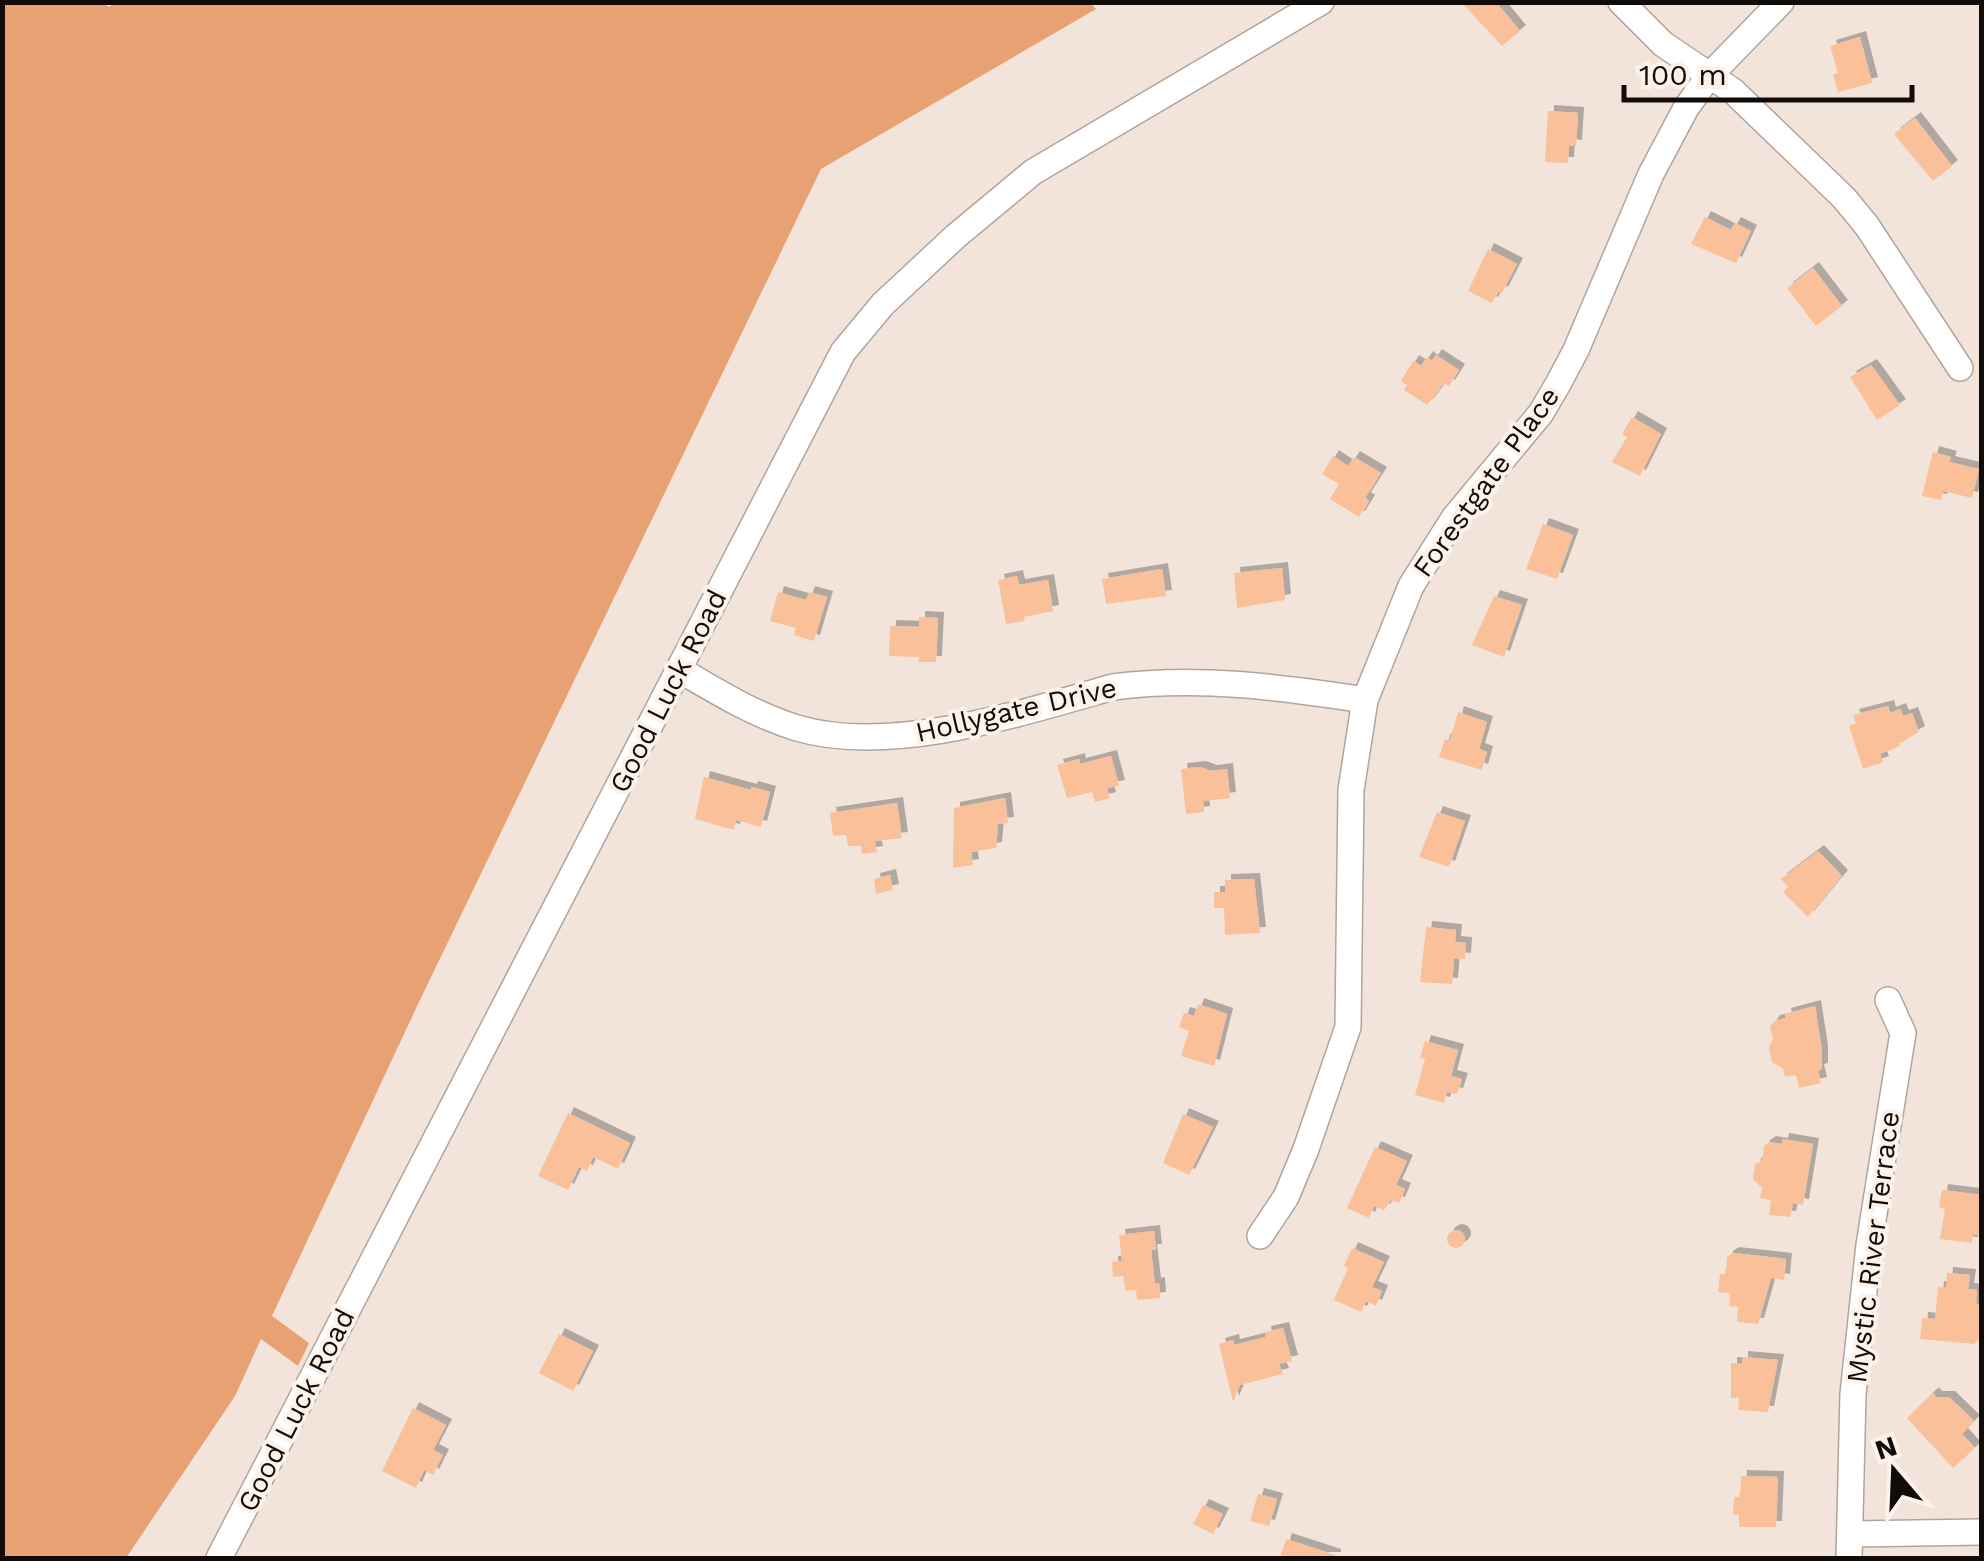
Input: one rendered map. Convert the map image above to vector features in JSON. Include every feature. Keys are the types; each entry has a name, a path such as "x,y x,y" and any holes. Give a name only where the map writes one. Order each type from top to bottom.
{"street":[{"name":"Good Luck Road","path":"219,1558 843,352 882,304 1033,172 1321,2"},
{"path":"1621,2 1663,44 1753,110 1844,198 1867,226 1960,368"},
{"name":"Forestgate Place","path":"1260,1236 1286,1197 1348,1027 1351,790 1365,700 1411,586 1428,554 1541,413 1558,384 1651,174 1686,108 1709,76 1780,2"},
{"name":"Hollygate Drive","path":"680,670 797,728 858,738 932,732 1142,683 1253,684 1365,700"},
{"name":"Mystic River Terrace","path":"1850,1546 1853,1394 1868,1245 1902,1034 1888,1000"},
{"path":"1850,1546 1982,1532"}],"shaded area":[{"path":"105,2 108,7 119,2 1090,2 1096,9 821,169 272,1316 309,1343 298,1366 261,1339 235,1396 126,1558 3,1558 3,3"}],"building":[{"path":"1461,2 1496,2 1520,31 1502,46"},
{"path":"1860,37 1872,83 1838,92 1833,75 1838,73 1830,46"},
{"path":"1548,111 1578,113 1576,146 1569,145 1568,163 1545,162"},
{"path":"1915,118 1952,166 1933,181 1894,134"},
{"path":"1705,217 1731,230 1735,223 1751,231 1736,263 1691,244"},
{"path":"1488,249 1517,264 1502,293 1499,291 1492,303 1468,291"},
{"path":"1813,268 1842,306 1816,326 1787,288"},
{"path":"1436,355 1459,370 1449,386 1444,383 1427,405 1404,390 1407,385 1401,381 1413,361 1421,366 1427,357 1432,361"},
{"path":"1871,365 1900,405 1877,420 1850,377"},
{"path":"1632,417 1661,434 1640,476 1612,462 1627,437 1622,434"},
{"path":"1933,452 1951,457 1949,462 1979,469 1972,498 1943,491 1941,500 1922,496"},
{"path":"1333,456 1348,466 1354,457 1381,473 1365,498 1369,501 1359,517 1330,499 1339,484 1322,474"},
{"path":"1543,524 1573,535 1557,579 1526,569"},
{"path":"1282,568 1285,600 1237,608 1234,573"},
{"path":"1162,569 1166,596 1106,604 1102,579"},
{"path":"1017,576 1019,585 1048,580 1053,611 1006,624 998,580"},
{"path":"778,592 806,600 809,592 827,597 814,641 794,635 796,628 770,621"},
{"path":"1494,596 1522,605 1504,657 1472,645"},
{"path":"919,617 938,618 936,662 889,656 890,626 919,627"},
{"path":"1888,706 1890,713 1900,709 1903,716 1912,713 1919,732 1880,754 1883,762 1863,769 1849,726 1856,723 1853,715"},
{"path":"1458,712 1487,722 1479,749 1487,752 1482,770 1439,757 1445,739 1450,741"},
{"path":"1111,756 1119,786 1107,788 1110,798 1095,802 1092,792 1067,798 1057,765"},
{"path":"1200,767 1211,771 1227,769 1230,798 1203,801 1204,812 1186,814 1181,769"},
{"path":"704,777 770,792 761,827 736,820 734,830 695,819"},
{"path":"1005,798 1008,823 998,824 996,848 971,852 973,865 953,868 954,808"},
{"path":"897,803 902,838 875,841 877,852 862,854 861,846 848,846 846,835 833,836 830,813"},
{"path":"1437,812 1465,821 1449,867 1419,857"},
{"path":"1818,851 1842,876 1808,917 1783,892 1788,887 1781,879"},
{"path":"890,875 893,890 876,894 874,879"},
{"path":"1254,879 1260,933 1225,935 1224,908 1214,908 1214,892 1225,892 1225,880"},
{"path":"1426,927 1456,930 1455,942 1466,943 1465,959 1454,958 1452,984 1420,982"},
{"path":"1198,1004 1227,1014 1214,1066 1181,1056 1189,1031 1179,1027 1184,1013 1194,1016"},
{"path":"1815,1006 1822,1051 1822,1069 1818,1070 1821,1083 1799,1088 1796,1075 1785,1077 1783,1069 1772,1062 1770,1027 1774,1021 1786,1018 1785,1014"},
{"path":"1425,1041 1458,1050 1451,1076 1462,1079 1457,1094 1447,1092 1444,1103 1415,1095 1425,1059 1420,1058"},
{"path":"568,1113 630,1143 618,1169 593,1157 587,1171 579,1167 568,1190 538,1176"},
{"path":"1183,1114 1213,1127 1189,1175 1163,1163"},
{"path":"1783,1139 1813,1144 1803,1205 1793,1203 1790,1217 1769,1215 1771,1200 1760,1198 1762,1188 1753,1179 1764,1146 1770,1142 1782,1144"},
{"path":"1375,1147 1407,1161 1396,1185 1405,1189 1399,1203 1391,1200 1384,1210 1374,1206 1369,1218 1347,1208"},
{"path":"1942,1190 1982,1195 1979,1235 1973,1234 1972,1243 1940,1239 1945,1209 1939,1207"},
{"path":"1456,1230 1465,1239 1456,1248 1447,1239"},
{"path":"1154,1231 1156,1250 1151,1250 1160,1298 1137,1300 1136,1290 1126,1291 1123,1276 1113,1277 1112,1262 1122,1261 1119,1235"},
{"path":"1352,1248 1384,1262 1372,1287 1382,1291 1376,1306 1366,1301 1361,1312 1334,1300"},
{"path":"1733,1253 1786,1259 1784,1280 1771,1278 1758,1324 1737,1322 1738,1307 1729,1306 1730,1293 1718,1292 1720,1274 1726,1274 1727,1257"},
{"path":"1947,1273 1970,1275 1968,1289 1977,1290 1976,1304 1982,1304 1982,1322 1974,1344 1920,1339 1922,1318 1935,1319 1938,1287 1946,1288"},
{"path":"1283,1328 1292,1361 1279,1364 1283,1374 1240,1385 1233,1402 1219,1344 1233,1340 1234,1345 1266,1337 1265,1332"},
{"path":"559,1334 593,1351 573,1391 539,1373"},
{"path":"1742,1357 1778,1360 1768,1412 1738,1410 1739,1398 1731,1398 1731,1363 1742,1364"},
{"path":"1933,1393 1936,1397 1949,1397 1974,1421 1962,1434 1975,1448 1953,1468 1907,1418"},
{"path":"413,1408 446,1425 433,1450 443,1455 433,1475 424,1470 416,1488 382,1471"},
{"path":"1741,1476 1778,1477 1776,1527 1739,1527 1739,1515 1733,1515 1734,1497 1740,1497"},
{"path":"1258,1494 1277,1499 1269,1526 1250,1521"},
{"path":"1203,1505 1223,1514 1213,1534 1193,1524"},
{"path":"1286,1539 1335,1555 1335,1558 1280,1558"}]}
